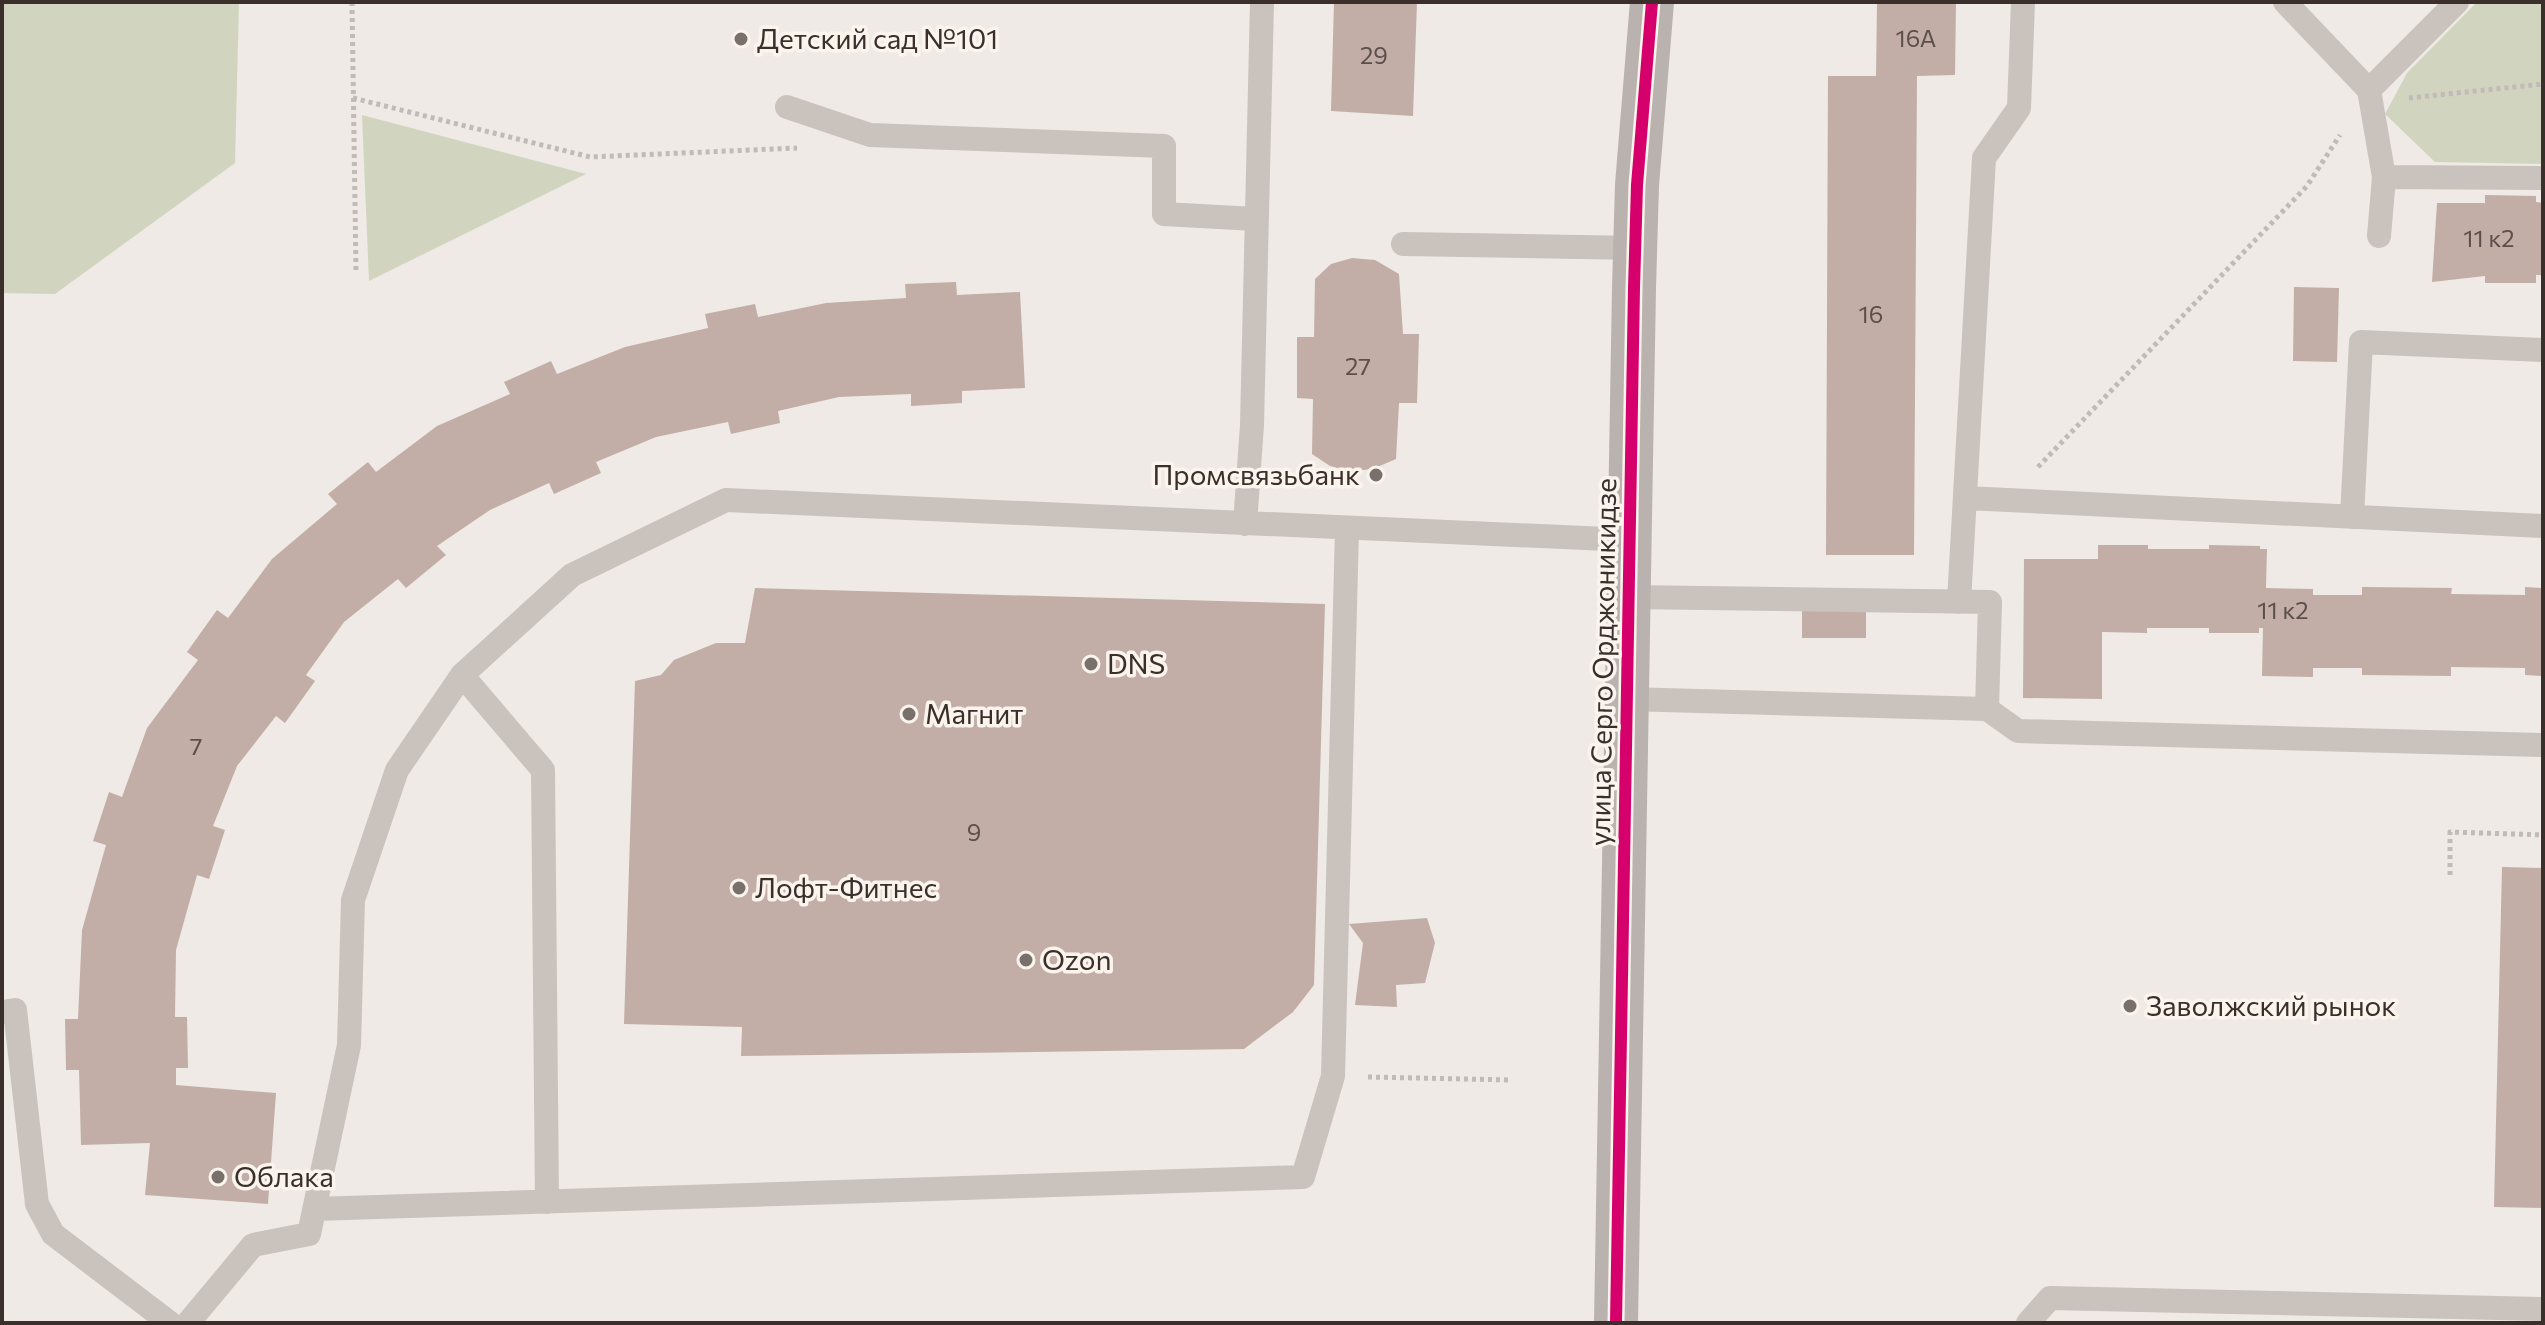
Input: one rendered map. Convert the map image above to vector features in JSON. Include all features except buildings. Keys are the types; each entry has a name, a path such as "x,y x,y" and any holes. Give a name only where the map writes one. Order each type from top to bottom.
{"street":[{"name":"улица Серго Орджоникидзе","path":"1616,1323 1636,248 1640,144 1652,2"}],"lane":[{"path":"1245,524 1252,425 1262,2"},
{"path":"1959,602 1984,158 2019,108 2023,2"},
{"path":"2285,2 2370,96 2384,177 2379,236"},
{"path":"2370,96 2457,2"},
{"path":"787,107 870,135 1164,146 1164,214 1255,219"},
{"path":"2384,177 2543,178"},
{"path":"1403,244 1636,248"},
{"path":"2352,517 2361,342 2543,350"},
{"path":"1965,498 2543,526"},
{"path":"188,1323 253,1245 309,1234 349,1045 353,900 397,770 462,675 572,575 726,500 1629,540"},
{"path":"315,1209 1303,1177 1333,1076 1347,529"},
{"path":"1629,597 1990,602 1987,709"},
{"path":"462,675 543,770 547,1202"},
{"path":"1627,699 1987,709 2018,731 2543,745"},
{"path":"2,1012 15,1010 37,1204 53,1234 170,1323"},
{"path":"2028,1323 2050,1298 2543,1309"}],"path":[{"path":"352,2 356,271"},
{"path":"2005,500 2307,186 2370,96 2543,84"},
{"path":"353,98 590,157 793,150 851,129"},
{"path":"2450,875 2450,832 2543,835"},
{"path":"1333,1076 1511,1080"}],"green space":[{"path":"2,2 239,2 235,163 55,294 2,293"},
{"path":"2477,2 2543,2 2543,164 2435,162 2385,114 2407,73"},
{"path":"362,115 586,174 369,281"}],"cycle path":[{"path":"1616,1323 1634,288 1637,185 1652,2"}],"place":[{"name":"Детский сад №101","path":"741,39"},
{"name":"Промсвязьбанк","path":"1376,475"},
{"name":"DNS","path":"1091,664"},
{"name":"Магнит","path":"909,714"},
{"name":"Лофт-Фитнес","path":"739,888"},
{"name":"Ozon","path":"1026,960"},
{"name":"Заволжский рынок","path":"2130,1006"},
{"name":"Облака","path":"218,1177"}]}
